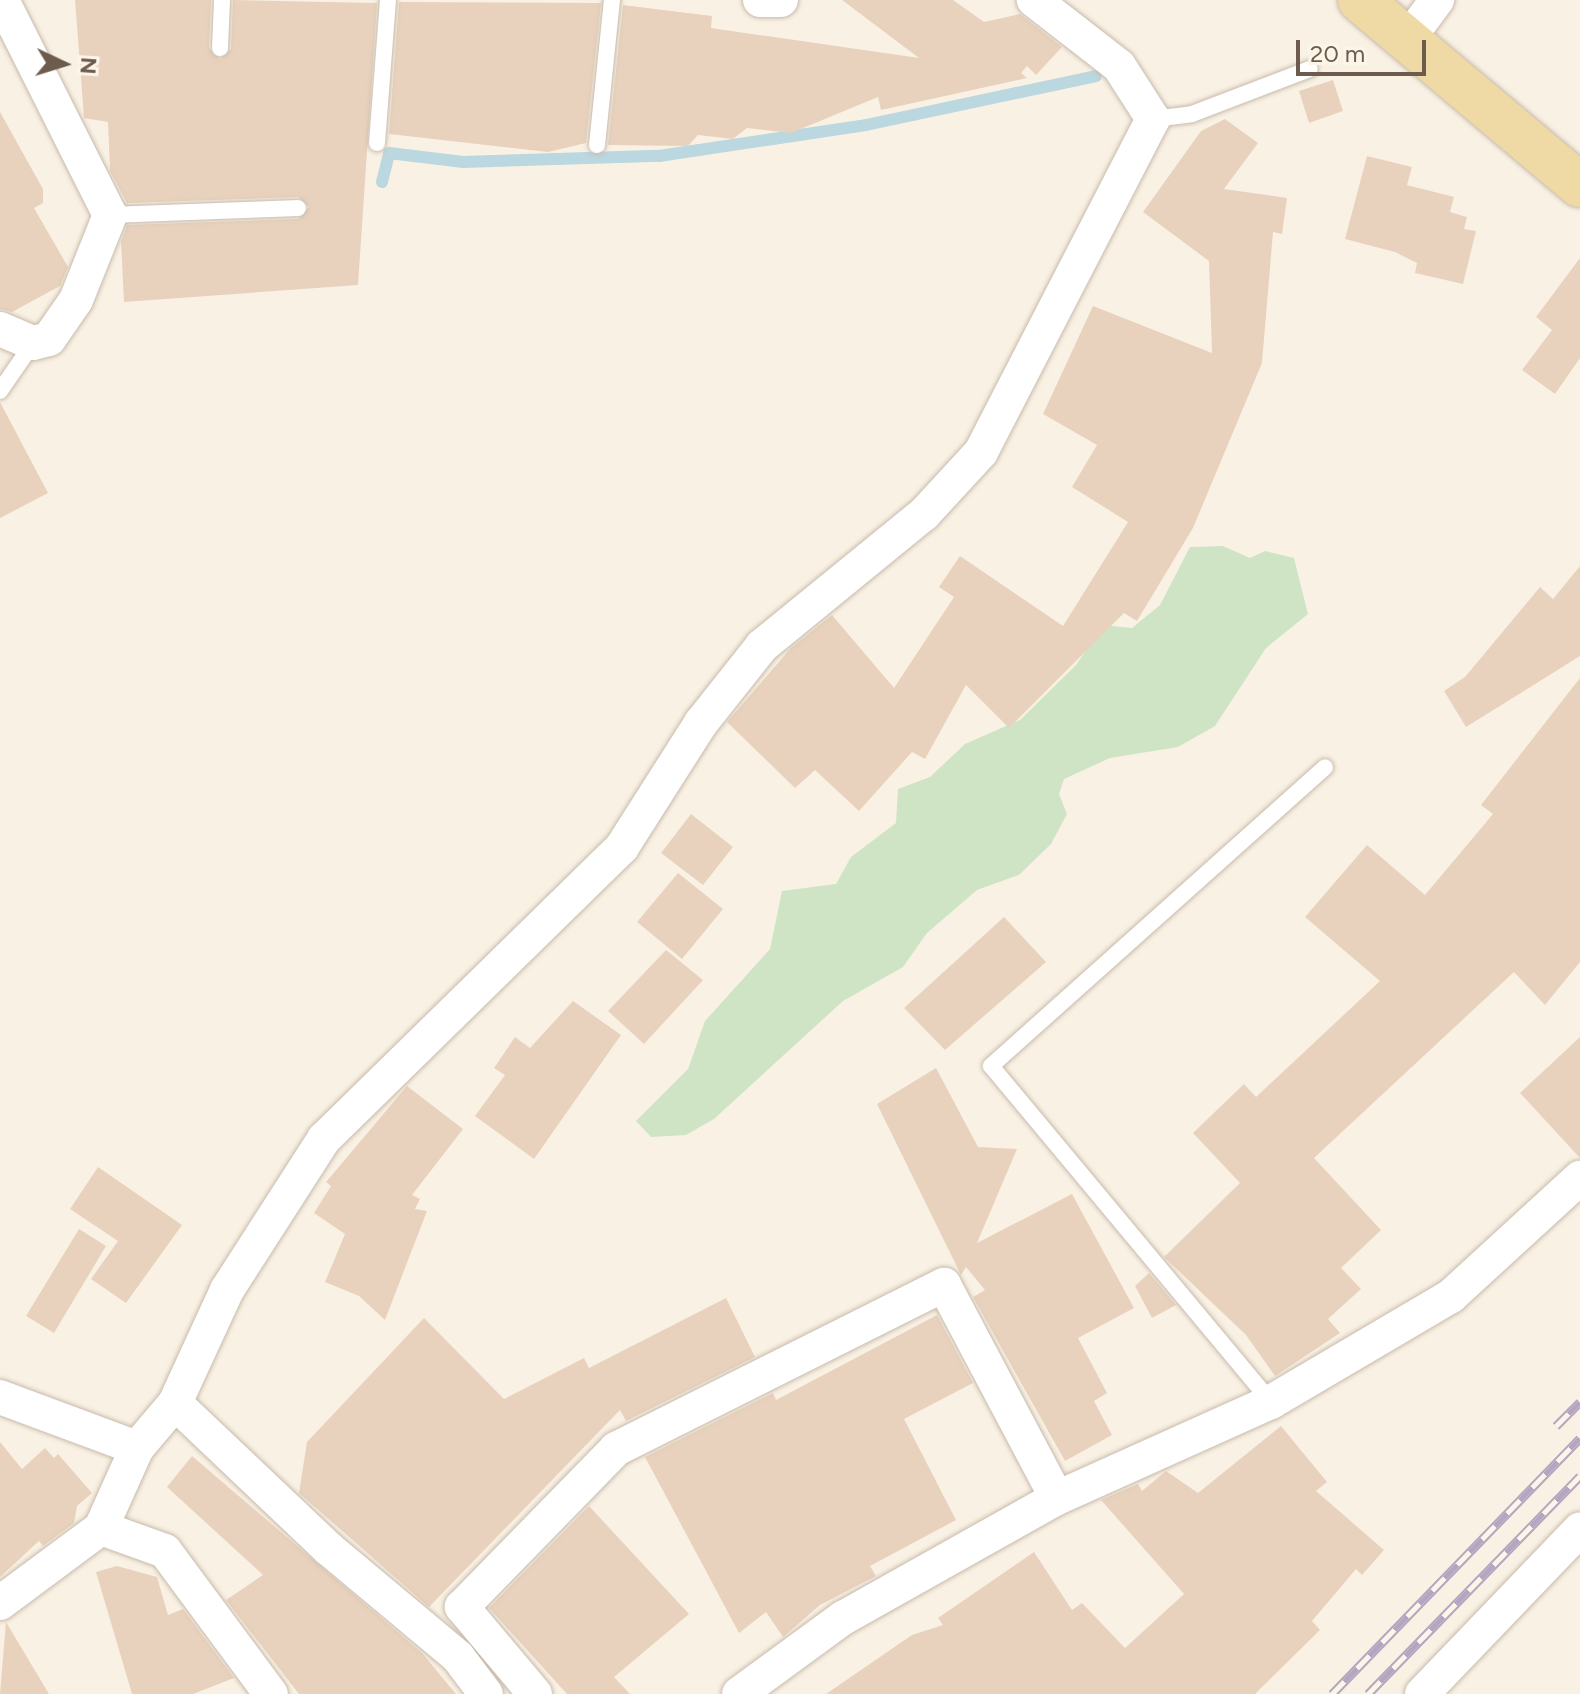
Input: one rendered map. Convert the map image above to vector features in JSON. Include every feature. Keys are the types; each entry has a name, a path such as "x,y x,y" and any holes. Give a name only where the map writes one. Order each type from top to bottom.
{"main road":[{"path":"1360,0 1580,185"}],"street":[{"path":"0,329 33,343 49,339 76,300 110,215 2,0"},
{"path":"760,0 781,0"},
{"path":"0,1603 101,1528 137,1448 175,1403 227,1290 324,1139 622,847 701,723 762,646 924,514 981,452 1153,119 1119,66 1034,0"},
{"path":"1408,39 1437,0"},
{"path":"739,1694 843,1618 1057,1498 1271,1402 1451,1296 1580,1178"},
{"path":"535,1694 462,1607 616,1449 944,1285 1057,1498"},
{"path":"0,1397 137,1448"},
{"path":"175,1403 329,1549 458,1657 486,1694"},
{"path":"101,1528 165,1551 271,1694"},
{"path":"1422,1694 1580,1529"}],"lane":[{"path":"220,48 222,0"},
{"path":"377,143 388,0"},
{"path":"597,145 612,0"},
{"path":"1153,119 1192,114 1310,69"},
{"path":"110,215 298,208"},
{"path":"0,391 33,343"},
{"path":"1271,1402 991,1066 1325,767"}],"green space":[{"path":"1223,546 1250,558 1265,551 1294,558 1308,614 1266,648 1215,726 1178,747 1110,758 1064,779 1059,794 1067,814 1051,844 1019,875 977,890 927,933 903,967 843,1001 714,1119 686,1135 651,1137 636,1121 688,1069 705,1021 770,949 782,891 836,884 851,857 896,823 898,789 930,777 965,744 1020,720 1076,665 1103,625 1132,628 1160,605 1190,547"}],"building":[{"path":"75,0 211,0 209,48 220,59 231,49 233,0 377,3 358,285 124,302 121,242 127,225 298,219 309,207 298,197 127,203 110,171 108,122 84,118"},
{"path":"842,0 953,0 984,22 1020,14 1062,47 1036,75 1027,66 1021,73 1027,78 881,110 878,97 791,133 747,128 733,139 698,135 688,146 608,145 623,5 712,16 711,28 919,58"},
{"path":"399,2 601,3 586,143 548,152 389,134"},
{"path":"1333,80 1343,111 1309,123 1299,91"},
{"path":"0,112 43,189 43,203 34,208 68,267 60,286 12,312 0,309"},
{"path":"1225,119 1258,143 1224,189 1287,198 1282,234 1273,232 1262,363 1193,528 1137,621 1124,613 1009,728 966,685 925,759 912,752 859,811 815,770 795,788 727,722 791,648 832,615 894,688 954,597 939,587 960,556 1063,626 1128,522 1072,487 1097,445 1043,414 1093,306 1212,353 1209,261 1143,212 1201,131"},
{"path":"1367,156 1412,167 1407,185 1454,197 1450,212 1467,217 1464,229 1476,231 1463,284 1415,273 1417,263 1395,252 1345,239"},
{"path":"1580,258 1580,358 1555,394 1522,370 1552,330 1536,317"},
{"path":"0,402 48,493 0,518"},
{"path":"1580,566 1580,656 1466,727 1444,691 1465,677 1540,587 1553,599"},
{"path":"1580,678 1580,962 1545,1005 1514,972 1314,1158 1381,1230 1341,1268 1361,1289 1328,1319 1340,1333 1275,1376 1246,1335 1164,1257 1240,1183 1193,1133 1244,1084 1256,1097 1380,981 1305,917 1367,845 1425,895 1493,814 1481,805"},
{"path":"691,814 733,847 703,885 661,853"},
{"path":"678,873 723,909 682,959 637,922"},
{"path":"1004,917 1046,962 945,1050 904,1008"},
{"path":"666,950 703,980 644,1044 608,1011"},
{"path":"573,1001 621,1035 534,1159 475,1116 505,1075 494,1068 515,1037 530,1048"},
{"path":"1580,1037 1580,1158 1520,1093"},
{"path":"936,1068 978,1147 1017,1149 977,1243 1072,1194 1134,1308 1078,1338 1107,1393 1094,1401 1112,1435 1065,1461 973,1297 985,1290 966,1267 961,1275 877,1104"},
{"path":"407,1086 463,1129 412,1195 420,1199 415,1209 427,1211 385,1320 359,1296 325,1282 345,1234 314,1213 331,1186 326,1182"},
{"path":"98,1167 182,1225 126,1303 91,1279 118,1241 70,1209"},
{"path":"79,1229 106,1246 54,1333 26,1316"},
{"path":"1149,1273 1176,1305 1152,1318 1135,1286"},
{"path":"726,1298 755,1357 626,1421 620,1410 429,1607 299,1493 307,1442 424,1318 504,1399 584,1358 589,1368"},
{"path":"937,1315 973,1383 904,1419 956,1520 870,1566 876,1576 820,1605 783,1637 766,1612 739,1633 645,1457 773,1393 776,1400"},
{"path":"1281,1426 1327,1482 1316,1491 1384,1550 1362,1575 1356,1569 1312,1621 1320,1630 1255,1694 826,1694 912,1635 943,1625 938,1618 1034,1552 1072,1610 1082,1603 1125,1648 1184,1594 1101,1500 1138,1484 1142,1491 1166,1471 1198,1493"},
{"path":"0,1442 22,1469 45,1448 54,1458 58,1454 92,1493 77,1506 74,1523 43,1546 39,1541 0,1577"},
{"path":"192,1456 422,1653 456,1694 299,1694 226,1600 263,1575 167,1487"},
{"path":"589,1506 689,1614 614,1677 630,1694 567,1694 489,1608"},
{"path":"117,1566 157,1577 168,1615 183,1609 234,1678 193,1694 132,1694 96,1572"},
{"path":"6,1622 49,1694 0,1694"}],"waterway":[{"path":"382,182 389,153 463,162 659,156 866,125 1096,76"}],"railway":[{"path":"1556,1426 1580,1402"},
{"path":"1332,1694 1580,1438"},
{"path":"1368,1694 1580,1476"}]}
